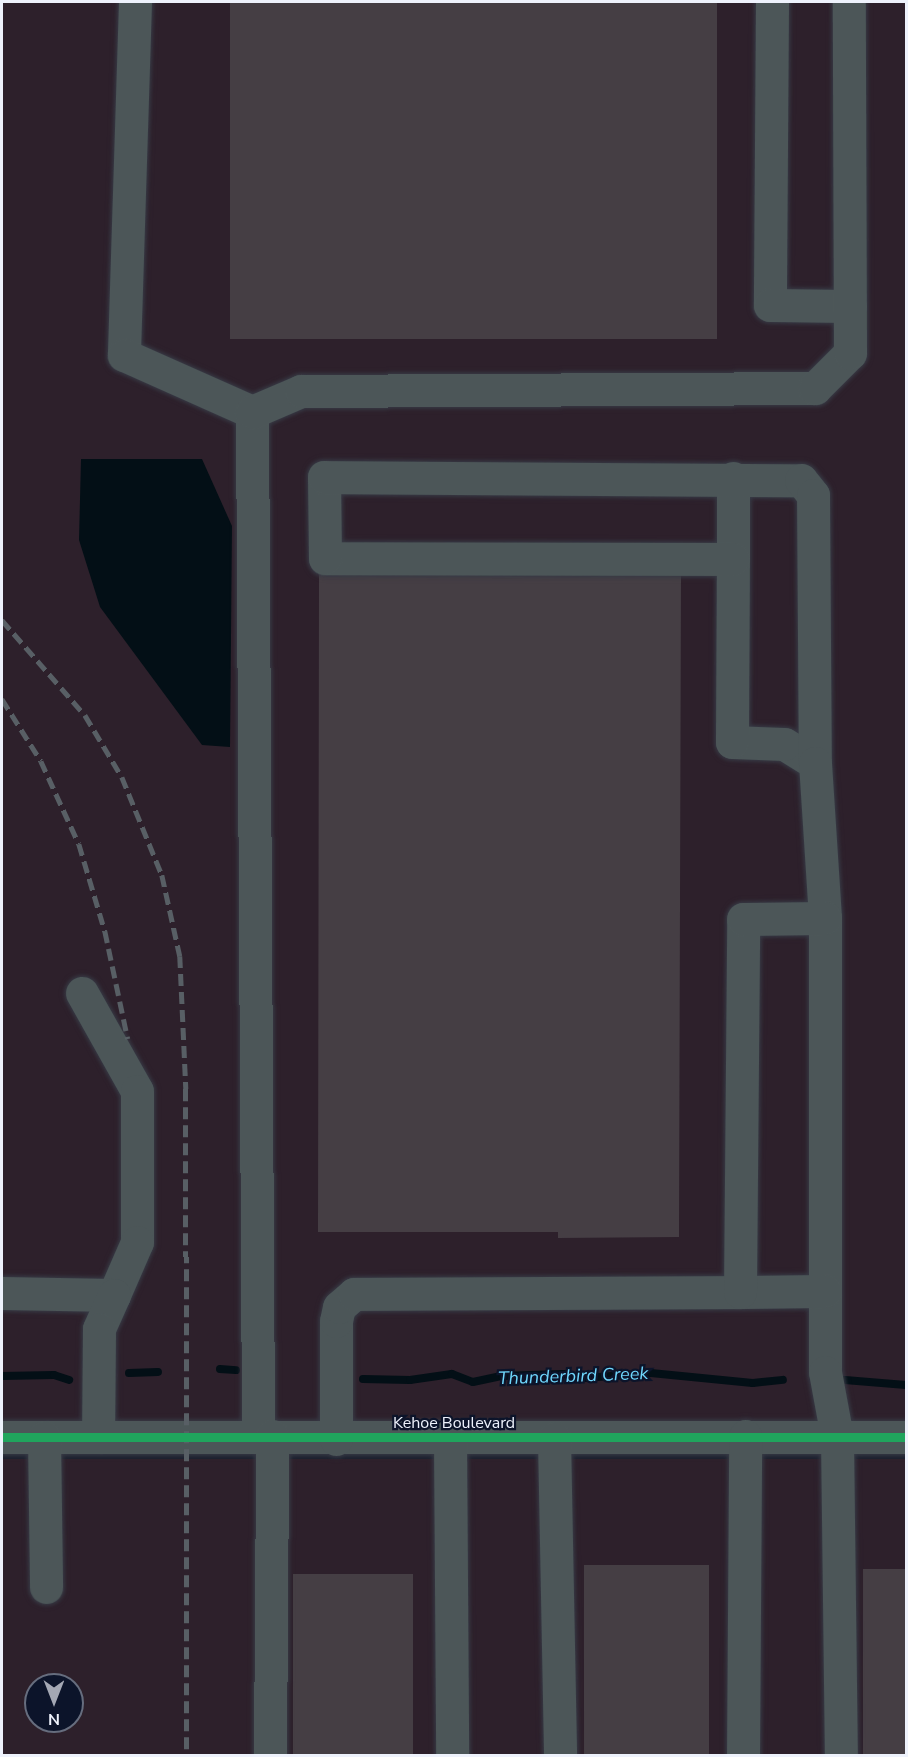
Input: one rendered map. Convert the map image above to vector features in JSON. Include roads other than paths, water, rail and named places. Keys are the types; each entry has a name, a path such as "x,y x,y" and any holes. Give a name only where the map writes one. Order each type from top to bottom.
{"street":[{"path":"135,2 124,356 252,412 301,391 814,388 850,353 849,2"},
{"path":"772,2 770,305 850,306"},
{"path":"252,412 270,1755"},
{"path":"733,559 325,558 324,477 801,480 813,495 814,763 825,918 825,1372 837,1437 841,1755"},
{"path":"733,478 732,742 784,744 814,763"},
{"path":"740,1292 743,919 825,918"},
{"path":"82,993 137,1091 137,1242 99,1329 98,1437"},
{"path":"336,1439 336,1321 339,1307 354,1294 825,1291"},
{"path":"2,1293 114,1295"},
{"name":"Kehoe Boulevard","path":"2,1437 336,1439 906,1437"},
{"path":"44,1437 46,1587"},
{"path":"743,1755 745,1437"},
{"path":"450,1438 452,1755"},
{"path":"554,1438 560,1755"}],"waterway":[{"name":"Thunderbird Creek","path":"220,1369 236,1370"},
{"name":"Thunderbird Creek","path":"129,1373 158,1372"},
{"name":"Thunderbird Creek","path":"363,1379 410,1380 452,1374 473,1382 502,1376 563,1374 585,1378 651,1373 753,1383 783,1380"},
{"name":"Thunderbird Creek","path":"2,1376 54,1375 69,1380"},
{"name":"Thunderbird Creek","path":"845,1380 906,1385"}],"railway":[{"path":"2,620 85,715 122,777 162,875 180,956 186,1089 187,1756"},
{"path":"2,699 41,761 79,844 105,931 128,1039"}]}
